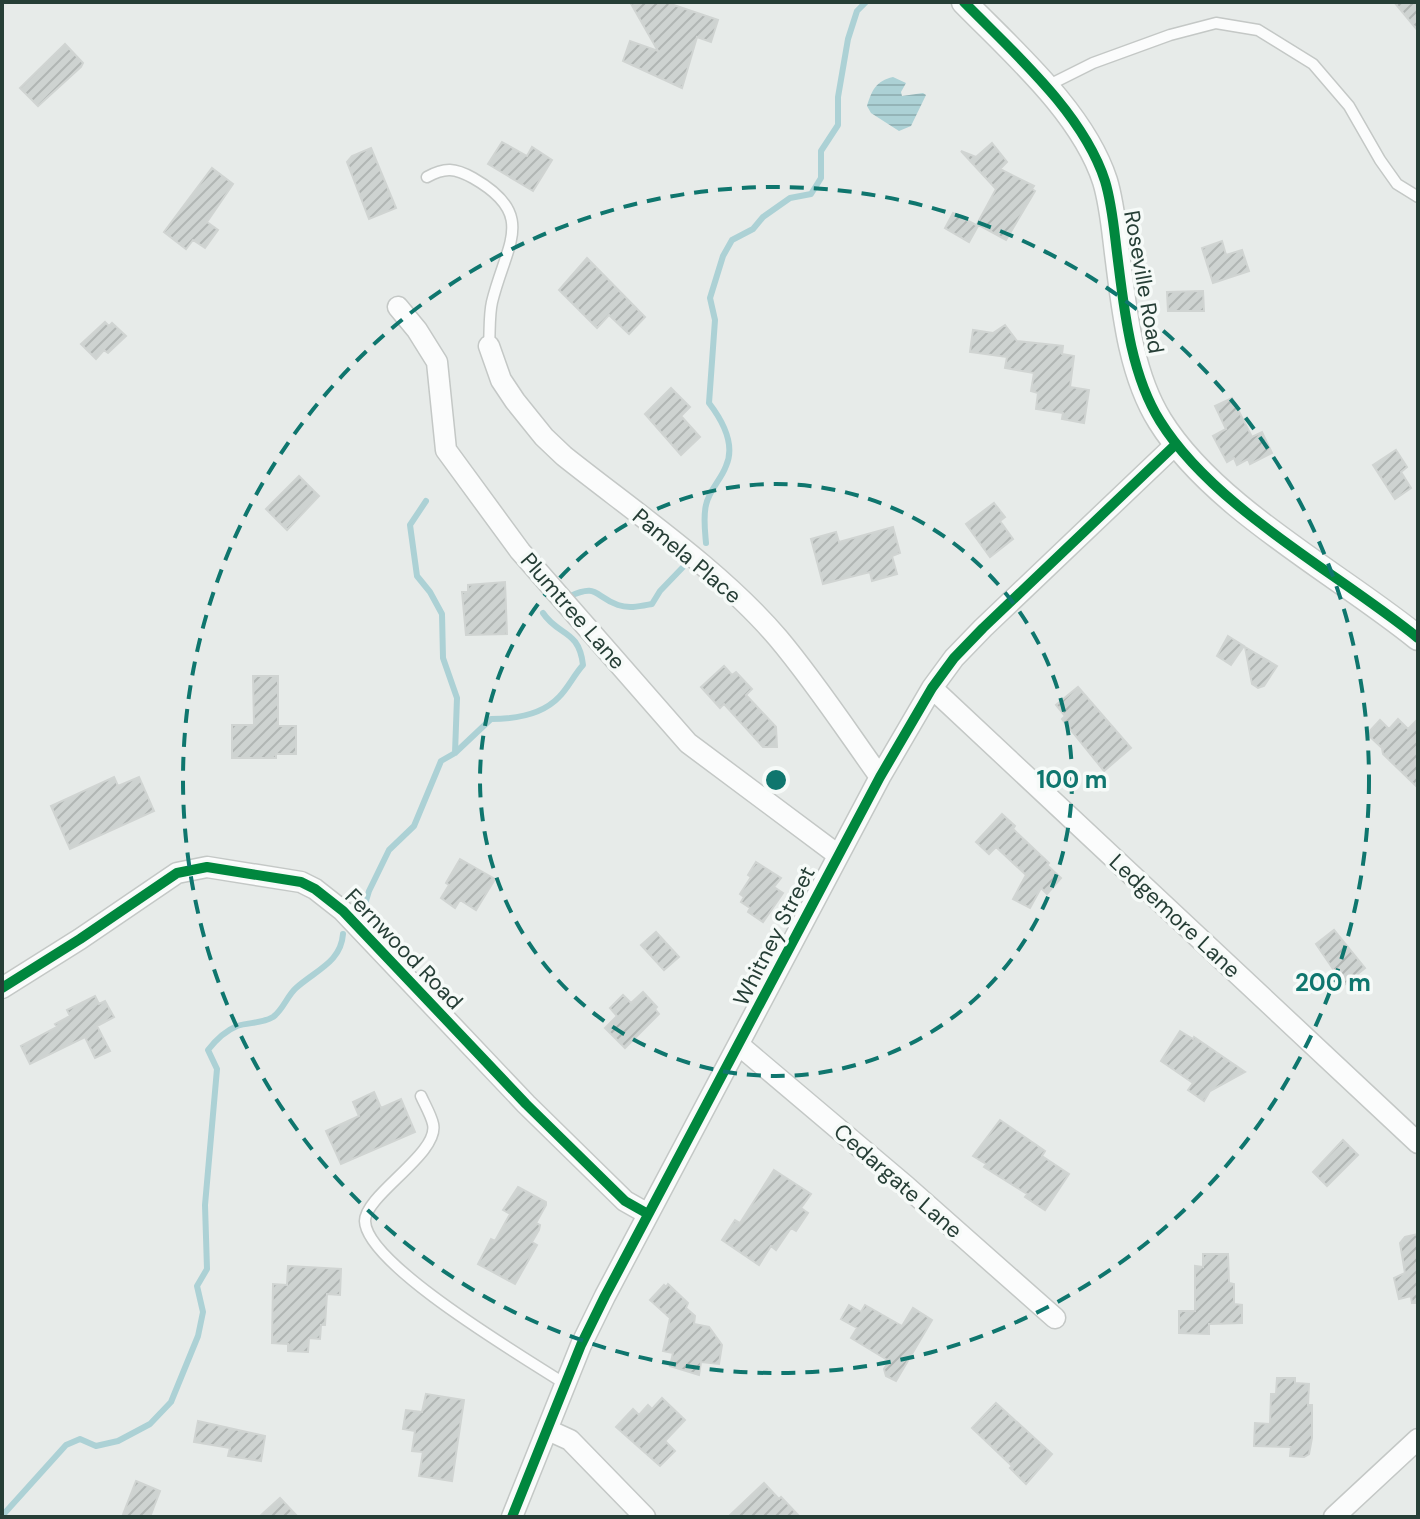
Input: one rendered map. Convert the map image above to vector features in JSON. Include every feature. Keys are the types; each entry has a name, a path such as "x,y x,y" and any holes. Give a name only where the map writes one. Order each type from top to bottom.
{"street":[{"name":"Roseville Road","path":"964,2 1045,87 1091,147 1106,184 1130,335 1142,381 1175,445 1235,502 1418,638"},
{"name":"Plumtree Lane","path":"398,307 437,362 446,450 520,551 688,743 838,855"},
{"name":"Pamela Place","path":"489,346 501,380 544,437 720,580 750,609 778,638 880,777"},
{"name":"Whitney Street","path":"512,1517 590,1325 838,855 932,688 954,658 983,628 1175,445"},
{"name":"Ledgemore Lane","path":"932,688 1418,1143"},
{"name":"Fernwood Road","path":"2,988 177,873 191,868 207,867 301,882 343,911 537,1115 625,1201 648,1214"},
{"name":"Cedargate Lane","path":"739,1045 1055,1318"},
{"path":"548,1430 570,1440 645,1517"},
{"path":"1334,1517 1418,1439"}],"lane":[{"path":"1045,87 1093,63 1170,35 1216,23 1258,30 1313,64 1349,106 1397,184 1418,197"},
{"path":"427,177 444,168 461,171 503,198 512,216 513,230 491,305 489,346"},
{"path":"421,1096 434,1125 433,1134 410,1164 368,1208 365,1222 372,1238 398,1270 480,1329 565,1384"}],"water":[{"path":"893,77 906,83 902,96 926,95 911,126 899,131 871,113 867,106 876,87"}],"building":[{"path":"630,2 665,2 718,20 711,42 697,37 682,88 623,61 630,41 658,51"},
{"path":"1394,2 1418,2 1418,31"},
{"path":"65,44 83,63 38,106 20,88"},
{"path":"502,142 527,156 532,147 552,160 533,191 488,164"},
{"path":"992,143 1007,162 1000,169 1034,186 1032,189 1035,191 1006,240 977,224 996,189 961,151 976,157"},
{"path":"371,148 396,208 369,219 347,162 352,156"},
{"path":"212,168 233,184 207,222 218,230 205,248 193,240 186,249 164,232"},
{"path":"953,213 978,226 969,242 945,228"},
{"path":"1222,241 1226,255 1242,250 1249,271 1213,283 1202,248"},
{"path":"587,258 645,317 629,334 609,315 597,328 559,290"},
{"path":"1203,291 1204,311 1168,311 1167,292"},
{"path":"105,322 109,326 112,323 126,336 108,353 104,350 96,359 81,344"},
{"path":"1005,325 1017,341 1063,346 1062,354 1074,356 1070,387 1089,390 1084,423 1062,419 1063,413 1036,409 1038,393 1031,391 1034,373 1005,368 1007,357 970,352 973,330 993,333"},
{"path":"671,388 690,407 681,416 700,437 681,455 645,414"},
{"path":"1232,398 1252,437 1262,432 1272,453 1250,464 1248,459 1237,465 1234,458 1227,462 1213,436 1226,429 1215,406"},
{"path":"1396,450 1407,467 1401,472 1411,488 1395,499 1373,465"},
{"path":"299,476 319,496 287,530 266,509"},
{"path":"994,503 1005,517 1000,521 1013,539 990,557 966,524"},
{"path":"893,527 900,553 892,556 897,574 872,581 870,572 823,584 811,539 836,532 839,542"},
{"path":"505,582 507,634 466,635 462,592 468,592 468,585"},
{"path":"1228,636 1244,646 1231,665 1217,656"},
{"path":"1245,647 1277,666 1264,686 1258,688 1252,684"},
{"path":"724,666 732,675 736,672 752,689 746,695 776,727 777,747 763,747 724,704 720,708 701,687"},
{"path":"253,676 278,676 278,726 296,726 296,754 276,754 276,758 232,758 232,725 254,725"},
{"path":"1078,687 1131,748 1104,771 1062,719 1065,716 1056,705"},
{"path":"1398,719 1408,729 1418,719 1418,788 1367,734 1380,720 1389,729"},
{"path":"114,777 118,786 139,777 154,811 70,849 51,806"},
{"path":"1002,814 1061,878 1047,894 1041,888 1030,908 1013,899 1026,875 996,847 989,854 976,842"},
{"path":"460,859 495,879 476,910 460,900 455,908 441,898"},
{"path":"756,862 781,878 774,887 783,893 763,922 748,912 750,908 741,902 744,897 740,894"},
{"path":"1334,930 1365,968 1344,985 1316,944"},
{"path":"656,932 679,957 664,970 641,945"},
{"path":"643,992 657,1007 655,1009 659,1014 625,1048 605,1028 617,1016 610,1008 623,995 631,1003"},
{"path":"95,996 99,1004 105,1001 114,1017 97,1026 110,1051 95,1058 85,1037 30,1064 21,1046 57,1027 55,1024 70,1016 67,1010"},
{"path":"1180,1031 1245,1072 1210,1091 1204,1101 1188,1090 1193,1083 1161,1061"},
{"path":"374,1092 381,1108 401,1099 415,1132 341,1164 326,1131 359,1116 353,1102"},
{"path":"1000,1120 1045,1151 1042,1156 1069,1174 1045,1210 973,1156"},
{"path":"1343,1140 1358,1155 1327,1186 1313,1172"},
{"path":"774,1170 811,1194 801,1208 808,1213 796,1231 791,1228 776,1250 771,1246 759,1265 722,1240 735,1220 740,1223"},
{"path":"518,1187 546,1202 546,1205 536,1223 540,1225 539,1230 532,1242 537,1245 515,1284 478,1264 491,1239 495,1241 510,1214 503,1210"},
{"path":"1418,1234 1418,1303 1412,1303 1411,1296 1399,1299 1394,1278 1405,1273 1400,1243 1405,1237"},
{"path":"1203,1254 1228,1254 1229,1283 1234,1284 1234,1304 1242,1305 1242,1323 1209,1324 1209,1334 1179,1333 1179,1311 1195,1311 1195,1266 1203,1267"},
{"path":"288,1266 341,1269 340,1295 327,1294 325,1325 321,1325 320,1339 309,1338 308,1352 288,1351 288,1344 272,1343 273,1284 287,1285"},
{"path":"668,1284 688,1303 686,1308 695,1316 694,1324 709,1327 722,1345 719,1364 701,1362 699,1375 670,1366 673,1353 663,1351 670,1318 650,1300"},
{"path":"849,1305 861,1312 865,1305 902,1326 913,1308 932,1320 896,1381 886,1376 884,1369 889,1361 851,1338 857,1328 841,1319"},
{"path":"1277,1378 1295,1378 1295,1383 1309,1384 1312,1438 1309,1454 1304,1457 1290,1456 1291,1447 1254,1446 1255,1423 1270,1424 1271,1394 1276,1394"},
{"path":"426,1394 464,1400 452,1481 419,1476 423,1452 412,1451 415,1431 403,1429 406,1410 422,1412"},
{"path":"662,1398 685,1420 665,1441 675,1451 660,1466 616,1427 633,1409 639,1415 648,1405 652,1409"},
{"path":"996,1403 1052,1454 1026,1484 1010,1468 1012,1466 972,1428"},
{"path":"198,1421 265,1436 261,1461 228,1456 230,1448 194,1442"},
{"path":"136,1481 160,1491 150,1517 122,1517"},
{"path":"764,1483 800,1517 728,1517"},
{"path":"280,1498 298,1517 259,1517"}],"waterway":[{"path":"706,543 706,505 729,458 723,425 709,403 715,320 710,298 723,256 732,240 753,229 763,217 790,198 811,194 821,178 821,151 838,125 838,97 848,39 857,11 866,2"},
{"path":"426,501 410,525 417,576 442,614 443,658 457,698 455,753"},
{"path":"568,597 591,591 622,606 652,604 685,565"},
{"path":"363,911 389,850 414,826 441,761 455,753 491,719 527,715 552,703 583,665 581,653 573,639 543,613"},
{"path":"2,1516 66,1445 80,1439 96,1446 118,1441 150,1424 171,1402 198,1336 203,1312 197,1286 207,1269 205,1205 217,1069 208,1050 233,1028 273,1017 296,988 333,959 343,934"}],"cycle path":[{"path":"964,2 1045,85 1095,156 1109,199 1135,361 1160,421 1183,453 1244,511 1418,638"},
{"path":"512,1517 581,1345 605,1296 880,777 932,688 954,658 983,628 1175,445"},
{"path":"2,988 177,873 207,867 301,882 343,911 526,1104 625,1201 648,1214"}]}
